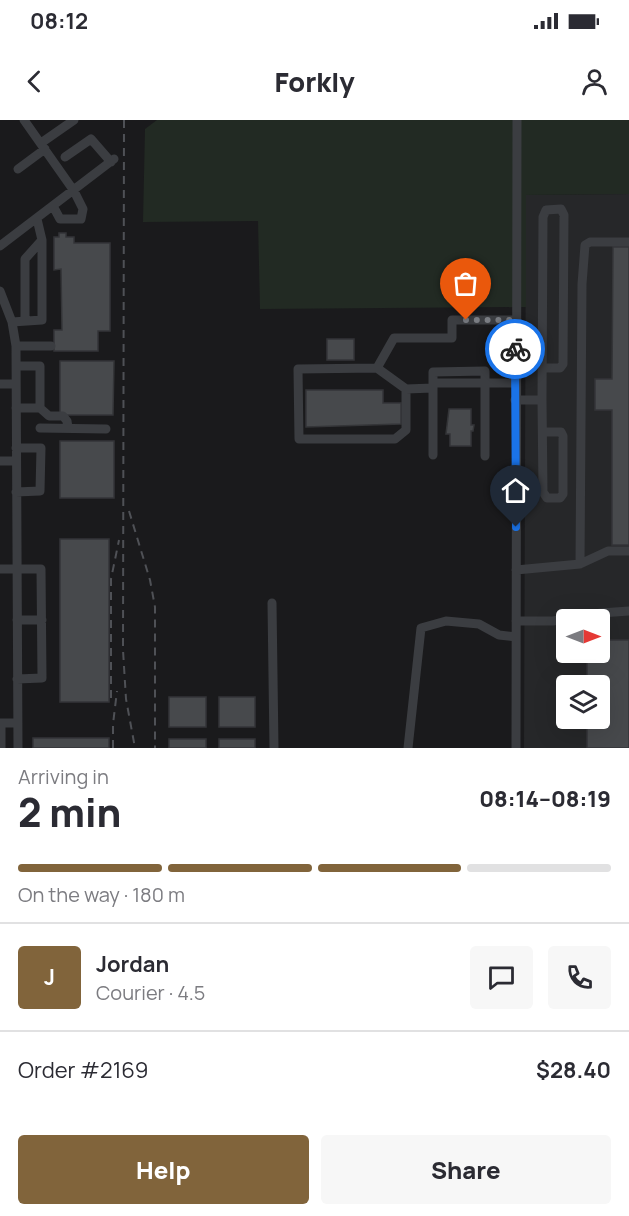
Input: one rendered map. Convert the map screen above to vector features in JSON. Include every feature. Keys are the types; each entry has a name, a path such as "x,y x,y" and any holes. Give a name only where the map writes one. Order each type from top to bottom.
{"street":[{"path":"24,120 74,191 83,209 81,219 60,219 53,206"},
{"path":"18,169 74,120"},
{"path":"516,748 517,120"},
{"path":"0,246 112,160 91,139 65,157"},
{"path":"543,368 560,368 563,364 564,215 561,209 546,210 543,217 542,400 543,492 547,498 560,498 563,494 563,436 561,432 543,432"},
{"path":"0,318 42,320 42,240 37,219"},
{"path":"25,320 25,259 42,240"},
{"path":"580,564 582,284 585,245 590,242 629,242"},
{"path":"0,291 12,320 16,346 18,748"},
{"path":"377,368 394,338 452,338 452,320 515,320"},
{"path":"16,346 51,346"},
{"path":"16,366 40,366 40,408"},
{"path":"406,389 406,430 395,439 299,440 298,369 377,368 406,389 515,384"},
{"path":"0,384 16,384"},
{"path":"485,384 485,456"},
{"path":"433,386 433,455"},
{"path":"515,400 542,400"},
{"path":"16,408 40,408 49,416 64,417 68,421 68,428"},
{"path":"40,428 106,429"},
{"path":"16,448 41,448 40,491 16,492"},
{"path":"0,461 16,461"},
{"path":"516,570 580,564 608,551 629,551"},
{"path":"0,568 41,569 42,678 17,679"},
{"path":"272,603 274,748"},
{"path":"516,621 554,621 629,611"},
{"path":"16,620 42,620"},
{"path":"408,748 422,628 446,621 479,624 499,635 516,638"},
{"path":"1,748 1,723 18,723"}],"shaded area":[{"path":"157,120 629,120 629,194 526,195 526,307 260,309 258,221 143,222 145,129"},
{"path":"629,194 629,748 524,748 526,195"}],"building":[{"path":"59,233 66,233 66,237 74,237 74,243 110,243 110,331 98,331 98,351 54,351 54,330 62,330 61,269 54,270 54,237 59,237"},
{"path":"613,247 629,247 629,545 612,545 612,410 595,410 595,379 612,379"},
{"path":"327,339 354,339 354,360 327,360"},
{"path":"60,361 114,361 113,415 60,415"},
{"path":"306,390 383,390 383,403 401,403 401,424 306,427"},
{"path":"449,409 471,409 471,425 474,425 471,431 471,446 450,446 450,434 446,434"},
{"path":"60,441 114,441 114,498 60,498"},
{"path":"60,539 109,539 109,702 60,702"},
{"path":"610,640 629,640 629,748 587,748 587,729 610,729 610,675 587,675 587,663 610,663"},
{"path":"169,697 206,697 206,727 169,727"},
{"path":"219,697 255,697 255,727 219,727"},
{"path":"33,738 109,738 109,748 33,748"},
{"path":"169,739 206,739 206,748 169,748"},
{"path":"219,739 255,739 255,748 219,748"}],"railway":[{"path":"124,120 123,650 126,699 135,748"},
{"path":"129,511 150,580 155,607 155,748"},
{"path":"111,698 111,579 119,540"},
{"path":"113,748 117,691"}],"way so far":[{"path":"466,320 515,320 515,349"}],"route":[{"path":"515,349 516,527"}]}
